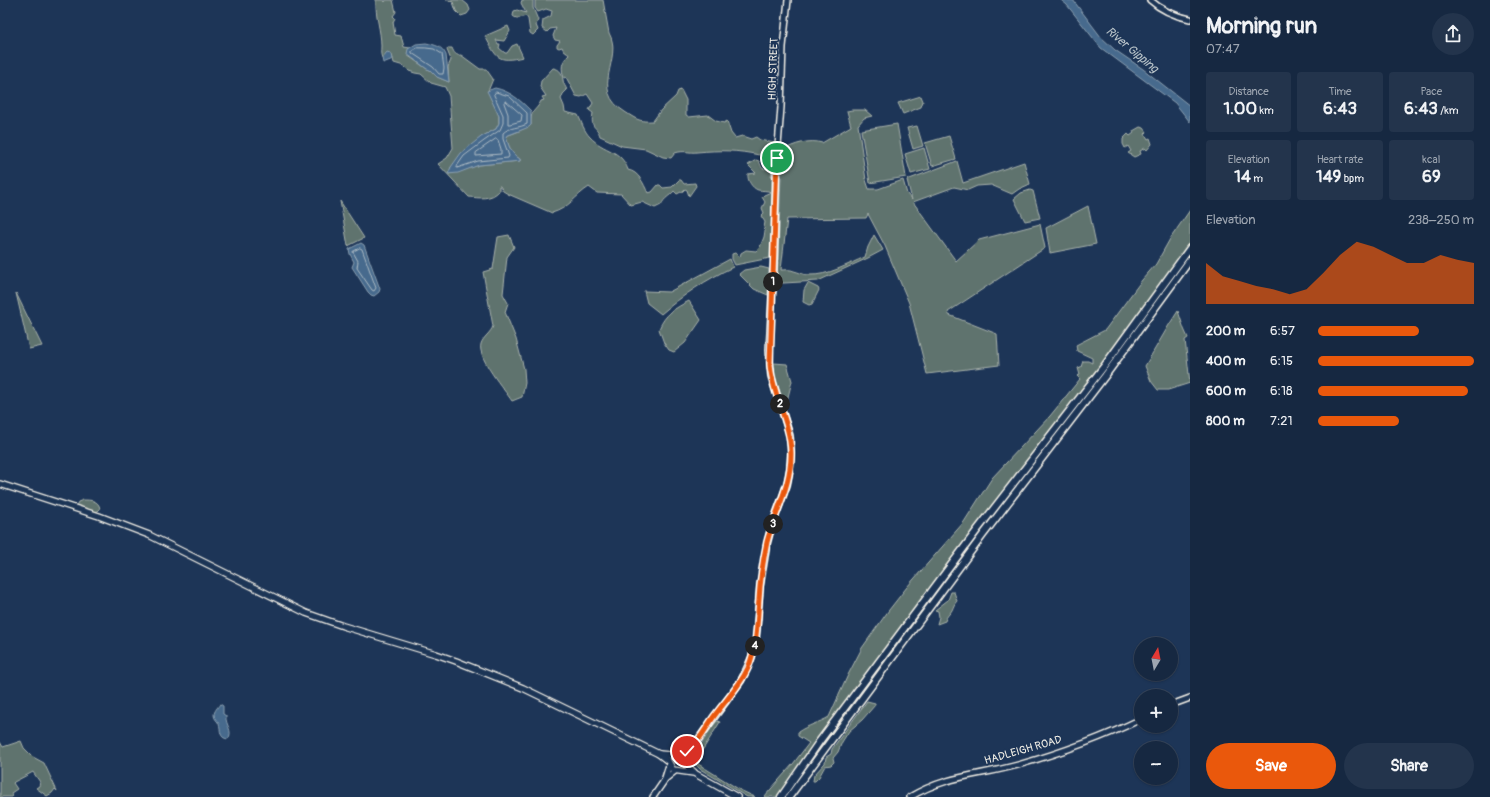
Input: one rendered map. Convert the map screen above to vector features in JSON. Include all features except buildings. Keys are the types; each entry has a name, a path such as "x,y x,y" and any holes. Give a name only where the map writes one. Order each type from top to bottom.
{"highway":[{"path":"1108,367 1190,248"},
{"path":"789,797 1102,375 1190,260"},
{"path":"781,797 819,742 973,536 1102,375"}],"main road":[{"name":"HIGH STREET","path":"685,762 692,748 741,681 752,657 756,639 760,586 767,544 771,528 787,485 790,468 790,436 772,382 769,357 778,140 782,107 783,40 788,0"},
{"path":"1150,0 1165,11 1190,19"},
{"path":"0,484 149,535 306,613 371,635 436,654 523,688 659,754 669,764 671,769 694,772"},
{"path":"1178,702 1190,698"},
{"name":"HADLEIGH ROAD","path":"910,797 925,789 946,781 1006,768 1034,760 1134,723"},
{"path":"653,797 664,781 670,760 692,748"},
{"path":"659,754 683,758 694,772 737,797"},
{"path":"664,781 684,767 685,762"}],"green space":[{"path":"376,0 384,0 385,2 386,0 393,0 396,12 393,16 395,18 393,22 395,35 401,36 404,47 410,48 407,55 430,70 437,77 449,82 448,67 451,60 447,50 448,48 452,48 456,55 461,55 480,69 486,69 493,79 488,91 499,116 499,123 496,129 481,137 451,167 449,174 479,165 520,161 520,159 514,155 510,149 506,136 531,125 532,113 541,101 544,100 542,97 546,96 540,87 541,81 553,68 558,69 561,72 563,83 567,90 561,99 565,112 578,115 588,135 601,146 617,154 625,163 628,170 635,173 640,178 648,193 652,192 658,185 663,188 672,187 679,180 681,180 684,184 695,183 696,186 689,196 687,190 685,189 677,194 674,191 664,200 661,205 655,208 642,202 631,205 621,194 597,193 589,187 563,208 552,213 508,194 503,191 500,186 499,191 492,196 485,198 469,197 438,164 447,158 453,148 449,96 445,87 431,83 421,74 409,71 404,66 394,63 392,55 384,56 382,58 376,12"},
{"path":"446,0 462,0 468,5 470,10 467,14 461,16 456,11 453,2"},
{"path":"522,0 533,0 533,8 538,20 536,25 538,30 533,35 530,33 528,19 526,16 518,18 513,16 514,11 517,10 526,13 521,3"},
{"path":"535,0 603,0 613,53 608,84 609,94 614,103 638,120 653,121 661,110 676,96 678,91 681,90 686,100 686,115 689,117 708,115 716,121 724,123 727,121 731,133 735,138 742,136 751,139 756,137 760,140 774,143 775,145 771,149 764,149 759,155 728,151 681,152 675,153 671,158 663,157 646,149 622,146 600,136 592,122 593,113 589,110 593,103 587,94 581,97 576,96 566,77 564,78 562,65 564,60 569,55 562,47 557,47 560,41 555,40 553,36 556,28 550,29 547,32 542,28 543,20 551,16 552,11 546,9 538,12 535,8"},
{"path":"508,26 510,31 504,41 496,40 498,44 500,44 499,48 507,53 512,46 517,44 523,57 503,59 499,57 495,54 485,36"},
{"path":"921,96 923,101 921,107 903,114 898,103"},
{"path":"865,110 872,116 864,118 858,125 866,180 869,189 878,189 903,180 907,194 912,200 907,180 957,161 963,183 1024,162 1030,184 1012,194 991,185 977,186 968,190 954,187 913,202 956,261 979,240 1040,224 1045,248 948,312 949,315 997,334 999,365 927,374 909,303 885,246 868,214 866,218 787,219 781,270 791,270 803,274 816,275 838,269 865,257 874,235 883,250 818,281 780,283 777,280 782,151 791,146 802,143 822,143 851,126 847,111"},
{"path":"897,124 906,177 870,183 861,130"},
{"path":"917,126 923,146 913,149 907,128"},
{"path":"1140,127 1144,128 1147,132 1145,134 1148,139 1150,138 1152,144 1147,150 1145,148 1140,151 1141,154 1134,157 1128,153 1131,151 1128,146 1125,148 1123,139 1128,134 1130,136 1134,133 1133,131"},
{"path":"949,136 956,159 932,166 925,143"},
{"path":"924,148 930,169 911,174 905,154"},
{"path":"756,160 759,161 762,168 765,169 769,166 772,169 771,176 774,174 772,256 770,258 735,265 732,259 732,254 735,253 740,257 741,253 746,250 756,251 760,247 764,237 765,222 761,216 764,213 762,208 765,202 762,197 771,192 756,189 749,181 748,174 756,173 748,165"},
{"path":"1030,190 1033,191 1040,218 1025,221 1014,199 1021,193"},
{"path":"340,201 364,238 348,246"},
{"path":"1088,206 1096,244 1050,253 1046,228"},
{"path":"1190,210 1190,242 1117,345 778,797 764,797 809,743 798,736 798,732 829,717 862,648 889,610 907,587 964,522 992,478 1050,416 1080,379 1077,376 1080,375 1078,368 1081,367 1083,361 1092,363 1092,358 1077,351 1076,345 1105,330 1142,280 1156,264 1170,239"},
{"path":"509,235 514,247 507,257 503,294 508,303 505,312 516,339 524,369 525,383 522,397 512,401 487,365 481,350 482,342 493,326 483,272 493,269 498,237"},
{"path":"730,259 733,267 696,288 661,314 647,303 644,291 669,292"},
{"path":"761,267 769,269 768,295 754,289 739,274 744,270"},
{"path":"808,283 819,290 812,304 809,305 803,302 804,290"},
{"path":"16,293 42,346 29,349"},
{"path":"689,301 701,320 685,343 674,352 669,350 664,343 659,329 667,315"},
{"path":"1178,311 1188,338 1185,340 1190,383 1168,390 1158,390 1151,381 1145,366"},
{"path":"774,363 787,364 792,381 786,405 783,406 775,382"},
{"path":"83,500 91,500 96,502 100,509 94,512 76,506 78,502"},
{"path":"951,592 954,592 957,601 945,621 937,624 939,617 938,611 935,610 948,600"},
{"path":"867,701 875,703 875,705 862,720 849,731 838,752 833,758 834,762 831,765 825,766 819,777 813,781 814,775 825,763 826,757 831,754 832,749"},
{"path":"717,721 720,722 695,762 740,790 755,797 747,797 700,769 693,762 693,757"},
{"path":"21,741 24,748 33,757 44,763 57,791 55,789 47,796 36,788 39,786 40,782 33,772 13,783 17,789 11,793 12,797 0,797 0,742 3,747"}],"water":[{"path":"1061,0 1073,0 1101,37 1115,50 1143,69 1190,106 1190,122 1175,103 1101,48 1067,5"},
{"path":"426,43 438,46 446,55 449,82 437,77 430,70 407,54 408,49 416,44"},
{"path":"387,52 390,53 393,59 383,63 382,58"},
{"path":"495,88 514,96 531,111 531,125 529,127 506,136 510,149 514,155 520,159 520,161 479,165 458,173 448,174 461,153 481,137 496,129 499,123 499,116 487,91"},
{"path":"361,243 364,245 380,289 374,296 368,292 352,267 354,262 349,249"},
{"path":"220,704 223,706 223,714 226,716 230,731 230,736 228,739 222,736 219,724 214,716"}],"route":[{"path":"687,751 692,748 737,687 748,668 756,639 760,586 767,544 789,475 791,460 790,436 772,382 769,350 774,263 777,158"}],"water label":[{"name":"River Gipping","path":"1132,50"}]}
